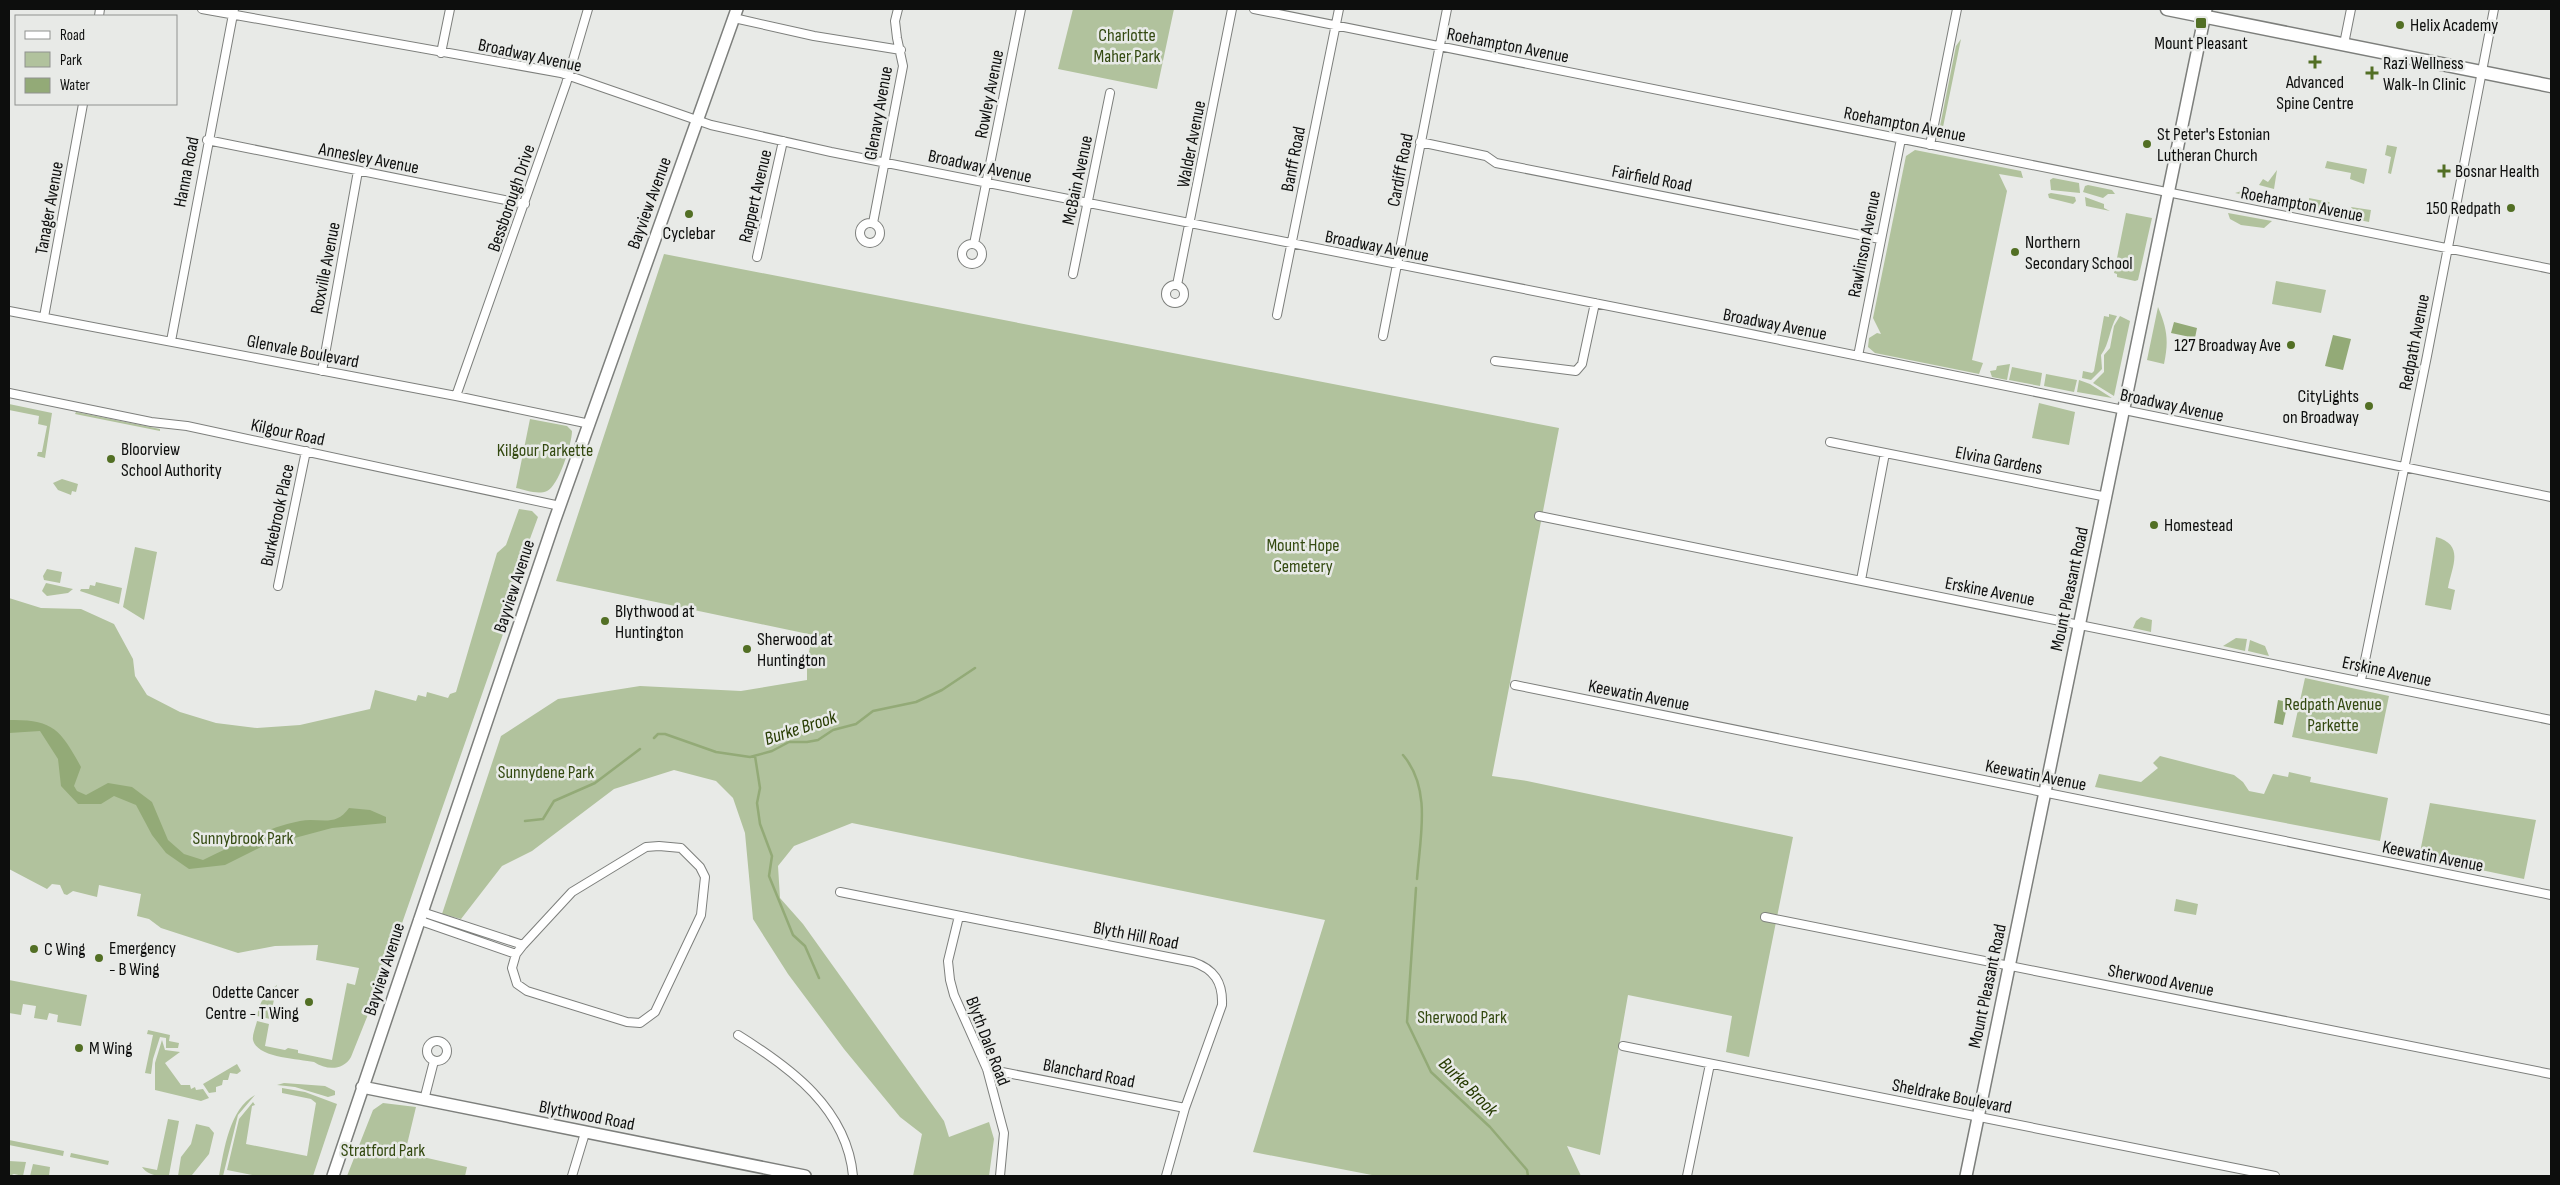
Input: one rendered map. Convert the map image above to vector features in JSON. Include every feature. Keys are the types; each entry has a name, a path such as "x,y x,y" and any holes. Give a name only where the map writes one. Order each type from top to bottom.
{"main road":[{"path":"2167,9 2205,12 2344,44 2551,86"},
{"name":"Mount Pleasant Road","path":"1966,1176 2107,497 2205,12"},
{"name":"Bayview Avenue","path":"333,1176 560,506 735,13"},
{"name":"Blythwood Road","path":"362,1086 585,1133 805,1176"}],"street":[{"name":"Broadway Avenue","path":"202,9 234,12 569,76 697,121 783,142 986,181 1292,245 1595,303 2551,497"},
{"path":"441,53 450,9"},
{"name":"Bessborough Drive","path":"456,396 569,76 588,9"},
{"name":"Glenavy Avenue","path":"873,223 903,66 895,21 898,9"},
{"name":"Rowley Avenue","path":"974,244 1021,9"},
{"name":"Walder Avenue","path":"1177,285 1232,9"},
{"name":"Roehampton Avenue","path":"1254,9 2551,269"},
{"name":"Banff Road","path":"1277,315 1339,9"},
{"name":"Cardiff Road","path":"1382,336 1447,9"},
{"path":"1930,144 1958,9"},
{"path":"2344,44 2351,9"},
{"name":"Redpath Avenue","path":"2360,680 2494,9"},
{"name":"Hanna Road","path":"171,340 207,140 234,12"},
{"path":"735,13 814,36 901,50"},
{"name":"McBain Avenue","path":"1073,274 1110,93"},
{"name":"Tanager Avenue","path":"44,317 83,105"},
{"name":"Rawlinson Avenue","path":"1858,356 1901,139"},
{"name":"Annesley Avenue","path":"207,140 525,204"},
{"name":"Rappert Avenue","path":"757,257 783,142"},
{"name":"Fairfield Road","path":"1420,142 1486,156 1496,163 1880,238"},
{"name":"Roxville Avenue","path":"322,371 358,171"},
{"path":"1495,361 1576,371 1582,364 1595,303"},
{"name":"Glenvale Boulevard","path":"9,311 171,340 590,424"},
{"name":"Kilgour Road","path":"9,393 306,451 560,506"},
{"name":"Elvina Gardens","path":"1830,442 2107,497"},
{"name":"Burkebrook Place","path":"278,586 306,451"},
{"path":"1861,580 1886,453"},
{"name":"Erskine Avenue","path":"1540,516 2551,720"},
{"name":"Keewatin Avenue","path":"1515,685 2551,895"},
{"path":"646,847 681,848 700,867 705,877 701,915 655,1012 640,1023 627,1022 527,991 517,984 512,968 516,954 572,892 646,847"},
{"name":"Blyth Hill Road","path":"840,892 1193,962 1213,972 1221,988 1222,1005 1186,1108 1166,1176"},
{"path":"420,916 468,926 523,945"},
{"path":"420,916 464,936 516,954"},
{"name":"Blyth Dale Road","path":"958,916 948,961 950,980 954,995 987,1069 1004,1133 1000,1176"},
{"name":"Sherwood Avenue","path":"1765,917 2551,1074"},
{"path":"464,936 468,926"},
{"path":"738,1035 790,1069 821,1100 839,1130 853,1176"},
{"name":"Sheldrake Boulevard","path":"1623,1046 2275,1176"},
{"path":"424,1100 434,1061"},
{"path":"1687,1176 1710,1064"},
{"name":"Blanchard Road","path":"987,1069 1186,1108"},
{"path":"572,1176 585,1133"}],"green space":[{"name":"Charlotte Maher Park","path":"1073,9 1174,9 1157,89 1058,69"},
{"path":"1961,39 1942,132 1939,131 1956,46"},
{"path":"2387,145 2397,147 2391,174 2388,173 2391,157 2385,155"},
{"path":"1915,150 2021,171 2023,178 1999,174 2007,191 1972,360 1983,363 1979,374 1875,353 1868,347 1869,338 1877,333 1881,334 1873,318 1906,156"},
{"path":"2327,161 2367,169 2364,184 2350,179 2351,173 2325,168"},
{"path":"2277,170 2274,189 2259,185 2263,179 2268,182"},
{"path":"2053,178 2079,183 2080,193 2051,190 2050,180"},
{"path":"2085,186 2112,190 2115,194 2108,194 2103,198 2083,192"},
{"path":"2245,190 2263,193 2272,198 2272,201 2235,193"},
{"path":"2048,194 2075,197 2076,201 2073,204 2049,198"},
{"path":"2085,197 2104,204 2104,208 2110,211 2086,206"},
{"path":"2309,198 2330,203 2318,212 2310,210"},
{"path":"2351,207 2371,210 2369,222 2359,220"},
{"path":"2126,213 2152,218 2138,280 2135,281 2117,277 2117,274 2114,273"},
{"path":"2228,213 2272,221 2264,228 2241,225 2230,219"},
{"path":"664,254 1559,428 1492,776 1527,781 1793,837 1749,1057 1726,1052 1732,1016 1628,995 1600,1155 1567,1146 1581,1176 1377,1176 1253,1152 1325,920 852,823 794,846 778,866 780,898 803,924 944,1121 949,1137 989,1122 994,1139 989,1176 913,1176 922,1134 900,1117 844,1049 788,974 753,919 745,833 733,798 716,781 674,770 614,789 532,851 502,866 461,919 442,914 501,736 558,699 640,686 741,691 807,680 807,660 813,635 556,581"},
{"path":"2276,281 2326,290 2321,313 2272,304"},
{"path":"2158,307 2166,335 2164,364 2147,360"},
{"path":"2109,314 2117,316 2101,355 2102,369 2091,380 2082,378 2083,371 2092,373 2094,371 2104,316 2109,317"},
{"path":"2120,316 2130,321 2114,396 2093,383 2104,372 2104,355 2110,348 2114,326"},
{"path":"2010,364 2007,380 1992,377 1990,371 1996,370 1997,366"},
{"path":"2012,367 2042,373 2040,386 2009,380"},
{"path":"2046,374 2077,380 2074,392 2044,386"},
{"path":"2079,380 2090,384 2112,398 2077,392"},
{"path":"2039,403 2075,412 2069,445 2032,438"},
{"path":"9,404 52,413 45,458 37,456 38,452 42,452 47,426 38,424 39,416 9,410"},
{"path":"76,412 160,429 160,431 75,414"},
{"name":"Kilgour Parkette","path":"530,419 567,426 572,431 567,455 560,474 551,488 543,492 532,492 516,488"},
{"path":"62,479 78,484 76,492 72,491 71,495 58,490 53,483"},
{"name":"Sunnybrook Park","path":"519,509 532,511 538,517 524,555 520,554 513,574 517,576 510,614 385,972 351,1057 344,1065 329,1068 314,1062 279,1057 262,1051 256,1046 253,1036 257,1021 269,1024 265,1046 285,1050 288,1048 298,1050 298,1053 332,1060 347,983 355,985 359,968 316,960 318,945 275,946 238,953 161,928 149,919 137,916 141,894 99,885 97,897 73,891 67,895 64,894 60,885 52,884 47,889 9,869 9,598 41,608 81,609 114,624 133,659 135,676 147,695 180,712 216,723 257,728 300,725 370,709 375,690 416,701 418,695 426,697 427,692 448,698 450,694 456,692 497,553 506,545"},
{"path":"2436,537 2451,545 2454,551 2454,564 2448,588 2455,590 2451,610 2425,605"},
{"path":"135,547 157,552 144,620 123,607"},
{"path":"47,569 62,572 60,583 44,580 43,576"},
{"path":"96,582 122,588 119,604 80,591 81,589 89,589 90,585 95,586"},
{"path":"46,583 73,589 68,593 47,596 42,591"},
{"path":"2141,617 2152,620 2151,632 2133,628 2136,621"},
{"path":"2236,638 2247,639 2245,651 2223,646"},
{"path":"2250,640 2265,646 2269,656 2248,651"},
{"name":"Redpath Avenue Parkette","path":"2305,678 2389,696 2377,754 2292,737"},
{"path":"2160,756 2234,775 2243,782 2249,791 2264,794 2273,774 2288,777 2289,772 2311,777 2310,782 2388,798 2380,841 2095,787 2099,774 2141,782 2158,768 2153,763"},
{"path":"2430,803 2536,820 2524,879 2419,857"},
{"path":"2176,899 2198,904 2196,915 2174,911"},
{"path":"9,980 87,995 81,1026 57,1022 58,1015 49,1013 47,1020 34,1018 36,1006 23,1004 21,1015 9,1013"},
{"path":"277,985 270,1019 257,1016 264,998"},
{"path":"148,1030 170,1035 169,1041 179,1043 178,1048 166,1048 166,1038 160,1037 153,1059 151,1074 145,1073 153,1035 147,1034"},
{"path":"162,1040 165,1050 180,1052 165,1063 181,1085 190,1085 191,1089 195,1087 196,1090 203,1089 209,1098 201,1101 155,1090 155,1063"},
{"path":"237,1064 241,1071 237,1074 230,1073 228,1080 223,1080 222,1085 216,1087 216,1092 209,1093 203,1084"},
{"path":"284,1083 325,1086 335,1091 335,1095 328,1097 295,1087 277,1085"},
{"path":"282,1088 305,1092 337,1104 313,1176 257,1176 227,1170 239,1119 253,1102 255,1105 252,1106 246,1144 307,1156 316,1103 311,1099 282,1093"},
{"path":"255,1095 238,1115 223,1176 219,1176 229,1131 239,1110 246,1101"},
{"name":"Stratford Park","path":"383,1103 416,1107 405,1153 467,1167 465,1176 347,1176 373,1110"},
{"path":"168,1119 179,1121 169,1175 154,1175 142,1167 157,1170"},
{"path":"196,1124 209,1127 214,1133 209,1154 192,1175 178,1176 181,1157 191,1144"},
{"path":"9,1140 64,1151 63,1156 9,1145"},
{"path":"71,1153 109,1161 108,1165 70,1157"},
{"path":"9,1161 26,1162 23,1176 14,1174 9,1176"},
{"path":"33,1164 50,1167 49,1176 30,1176"}],"water":[{"path":"2174,322 2197,328 2195,338 2171,333"},
{"path":"2333,335 2351,339 2343,370 2325,366"},
{"path":"2278,700 2288,702 2283,725 2274,723"},
{"path":"9,720 36,722 54,729 68,744 81,767 74,786 77,791 86,795 108,783 132,787 152,802 168,840 184,854 203,860 275,828 307,820 332,820 344,814 349,808 370,810 386,817 386,823 332,828 261,847 225,865 189,869 166,853 152,835 136,805 114,796 101,804 78,804 61,786 58,759 40,731 9,733"}],"waterway":[{"name":"Burke Brook","path":"654,738 658,734 665,734 716,752 750,757 772,751 789,742 818,740 833,730 856,724 873,711 916,702 942,690 975,668"},
{"name":"Burke Brook","path":"525,821 543,819 554,801 595,783 640,749"},
{"name":"Burke Brook","path":"1403,755 1412,768 1421,798 1422,830 1417,879"},
{"path":"755,756 760,788 757,803 760,824 772,856 769,876 793,935 805,946 819,978"},
{"name":"Burke Brook","path":"1416,888 1407,1022 1431,1072 1490,1127 1527,1170 1528,1176"}],"place":[{"name":"Mount Pleasant","path":"2201,23"},
{"name":"Helix Academy","path":"2400,25"},
{"name":"Advanced Spine Centre","path":"2315,62"},
{"name":"Razi Wellness Walk-In Clinic","path":"2372,73"},
{"name":"St Peter's Estonian Lutheran Church","path":"2147,144"},
{"name":"Bosnar Health","path":"2444,171"},
{"name":"150 Redpath","path":"2511,208"},
{"name":"Cyclebar","path":"689,214"},
{"name":"Northern Secondary School","path":"2015,252"},
{"name":"127 Broadway Ave","path":"2291,345"},
{"name":"CityLights on Broadway","path":"2369,406"},
{"name":"Bloorview School Authority","path":"111,459"},
{"name":"Homestead","path":"2154,525"},
{"name":"Blythwood at Huntington","path":"605,621"},
{"name":"Sherwood at Huntington","path":"747,649"},
{"name":"C Wing","path":"34,949"},
{"name":"Emergency - B Wing","path":"99,958"},
{"name":"Odette Cancer Centre - T Wing","path":"309,1002"},
{"name":"M Wing","path":"79,1048"}],"park label":[{"name":"Mount Hope Cemetery","path":"1303,555"},
{"name":"Sunnydene Park","path":"546,772"},
{"name":"Sherwood Park","path":"1462,1017"}]}
